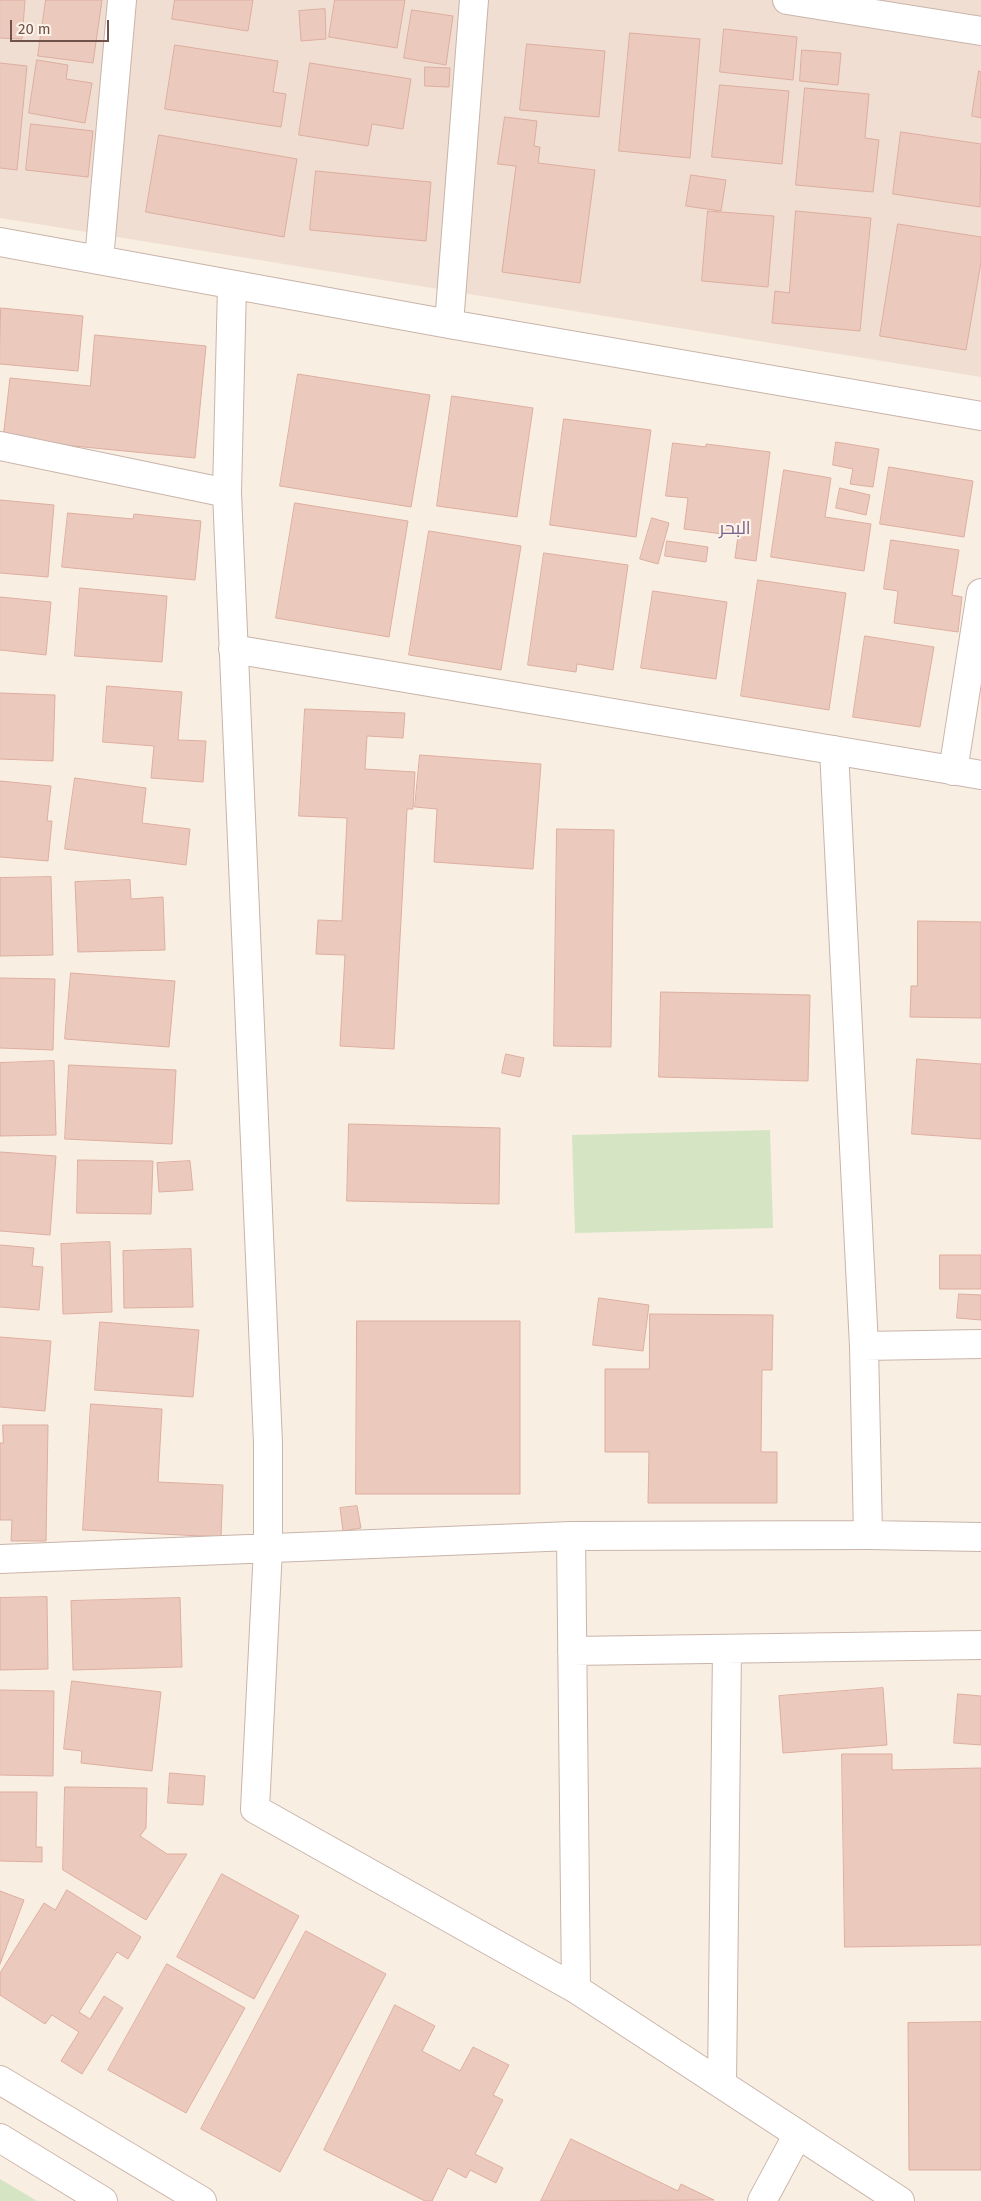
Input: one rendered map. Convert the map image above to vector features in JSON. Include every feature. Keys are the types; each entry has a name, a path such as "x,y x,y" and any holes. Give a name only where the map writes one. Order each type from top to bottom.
{"street":[{"path":"100,260 122,0"},
{"path":"449,324 474,0"},
{"path":"787,0 981,31"},
{"path":"0,242 449,324 981,416"},
{"path":"232,285 227,494 268,1434 268,1549 255,1809 576,1989 900,2201"},
{"path":"0,446 227,494"},
{"path":"953,770 981,593"},
{"path":"233,649 981,775"},
{"path":"834,750 864,1346 868,1535"},
{"path":"864,1346 981,1344"},
{"path":"0,1559 571,1536 868,1535 981,1538"},
{"path":"571,1536 576,1989"},
{"path":"572,1651 981,1645"},
{"path":"722,2084 727,1649"},
{"path":"0,2080 202,2201"},
{"path":"762,2201 798,2134"},
{"path":"0,2138 104,2201"}],"shaded area":[{"path":"0,0 981,0 981,377 0,218"}],"green space":[{"path":"770,1130 773,1228 575,1233 572,1135"},
{"path":"0,2179 37,2201 0,2201"}],"building":[{"path":"0,0 25,0 22,39 0,38"},
{"path":"46,0 102,0 93,63 38,56"},
{"path":"175,0 253,0 248,31 172,19"},
{"path":"335,0 405,0 397,48 329,37"},
{"path":"325,9 326,39 301,41 299,11"},
{"path":"412,10 453,16 446,65 404,58"},
{"path":"724,29 797,37 793,80 720,72"},
{"path":"630,33 700,39 690,158 619,151"},
{"path":"527,44 605,51 599,117 520,110"},
{"path":"175,45 278,61 273,92 286,94 281,127 165,109"},
{"path":"802,50 841,53 838,85 800,81"},
{"path":"37,60 68,65 66,79 92,83 85,123 29,113"},
{"path":"0,63 27,66 17,170 0,168"},
{"path":"310,63 411,79 403,129 372,124 368,146 299,135"},
{"path":"425,67 450,68 449,87 425,86"},
{"path":"979,71 981,72 981,118 972,116"},
{"path":"720,85 789,91 782,164 712,157"},
{"path":"805,88 869,94 865,138 879,140 873,192 796,185"},
{"path":"505,117 537,121 534,146 540,147 538,163 595,170 580,283 502,272 516,166 498,164"},
{"path":"31,124 93,131 88,177 26,170"},
{"path":"901,132 981,144 980,207 893,194"},
{"path":"159,135 297,159 284,237 146,212"},
{"path":"316,171 431,182 426,241 310,230"},
{"path":"691,175 726,180 721,211 686,206"},
{"path":"708,211 774,216 768,287 702,281"},
{"path":"796,211 871,218 860,331 772,323 775,291 789,293"},
{"path":"898,224 981,237 981,262 966,350 880,336"},
{"path":"1,308 83,316 78,371 0,364"},
{"path":"95,335 206,346 195,458 3,439 10,378 90,386"},
{"path":"298,374 430,395 411,507 280,486"},
{"path":"452,396 533,408 517,517 437,506"},
{"path":"564,419 651,430 636,537 550,525"},
{"path":"836,442 879,449 873,487 850,484 853,469 833,465"},
{"path":"673,443 706,447 706,444 770,452 756,561 735,558 738,536 684,529 688,498 666,496"},
{"path":"889,467 973,481 964,537 880,524"},
{"path":"784,470 831,478 825,517 871,524 864,571 771,557"},
{"path":"840,488 870,495 866,515 836,508"},
{"path":"0,500 54,505 48,577 0,573"},
{"path":"295,503 408,521 389,637 276,618"},
{"path":"68,513 133,519 134,514 201,521 195,580 62,567"},
{"path":"652,518 669,523 658,564 640,559"},
{"path":"429,531 521,546 501,670 409,655"},
{"path":"891,540 959,550 952,595 962,597 958,632 894,623 898,591 884,589"},
{"path":"667,541 708,547 706,562 665,556"},
{"path":"544,553 628,565 613,670 577,664 576,672 528,665"},
{"path":"758,580 846,593 829,710 741,696"},
{"path":"80,588 167,596 162,662 75,656"},
{"path":"653,591 727,602 716,679 641,668"},
{"path":"0,597 51,602 46,655 0,650"},
{"path":"865,636 934,647 920,727 853,717"},
{"path":"107,686 182,692 178,740 206,741 203,782 151,778 154,746 103,742"},
{"path":"0,693 55,695 53,761 0,759"},
{"path":"305,709 405,713 403,738 367,736 365,769 415,772 413,809 407,809 394,1049 340,1046 345,955 316,954 318,920 342,921 347,818 299,816"},
{"path":"420,755 541,764 533,869 434,862 437,809 415,807"},
{"path":"75,778 146,788 142,823 190,829 186,865 65,849"},
{"path":"0,781 51,786 47,821 52,821 48,861 0,857"},
{"path":"557,829 614,830 611,1047 554,1046"},
{"path":"51,877 53,955 0,956 0,878"},
{"path":"130,880 131,899 163,897 165,950 78,952 75,882"},
{"path":"918,921 981,922 981,1018 910,1017 911,986 917,986"},
{"path":"71,973 175,981 169,1047 65,1039"},
{"path":"0,978 55,979 53,1050 0,1048"},
{"path":"661,992 810,995 808,1081 659,1077"},
{"path":"506,1054 524,1058 520,1077 502,1073"},
{"path":"917,1059 981,1064 981,1139 912,1134"},
{"path":"54,1061 56,1135 0,1136 0,1063"},
{"path":"69,1065 176,1070 172,1144 65,1139"},
{"path":"349,1124 500,1128 499,1204 347,1201"},
{"path":"0,1152 56,1156 50,1235 0,1231"},
{"path":"78,1160 153,1161 151,1214 77,1213"},
{"path":"190,1161 193,1190 159,1192 157,1163"},
{"path":"110,1242 112,1312 63,1314 61,1244"},
{"path":"0,1245 34,1248 32,1266 43,1267 39,1310 0,1307"},
{"path":"191,1249 193,1307 124,1308 123,1251"},
{"path":"940,1255 981,1255 981,1289 940,1289"},
{"path":"959,1294 981,1295 981,1320 957,1318"},
{"path":"599,1298 649,1305 643,1351 593,1345"},
{"path":"650,1314 773,1315 772,1370 762,1370 761,1452 777,1452 777,1503 648,1503 649,1452 605,1452 605,1369 649,1369"},
{"path":"357,1321 520,1321 520,1494 356,1494"},
{"path":"100,1322 199,1330 193,1397 95,1390"},
{"path":"0,1337 51,1341 45,1411 0,1407"},
{"path":"91,1404 162,1409 158,1482 223,1485 221,1537 83,1530"},
{"path":"3,1425 48,1425 46,1541 11,1541 12,1520 0,1520 0,1443 3,1443"},
{"path":"357,1506 361,1528 343,1531 340,1508"},
{"path":"47,1597 48,1669 0,1670 0,1598"},
{"path":"180,1598 182,1667 73,1670 71,1601"},
{"path":"72,1681 161,1692 152,1771 81,1763 82,1751 64,1749"},
{"path":"883,1688 887,1745 783,1753 779,1696"},
{"path":"0,1690 54,1691 53,1776 0,1775"},
{"path":"958,1694 981,1696 981,1745 954,1743"},
{"path":"842,1754 892,1754 892,1770 981,1768 981,1945 845,1947"},
{"path":"170,1773 205,1776 203,1805 168,1803"},
{"path":"65,1787 147,1788 146,1828 140,1836 167,1854 187,1854 146,1920 63,1870"},
{"path":"0,1792 37,1792 36,1847 42,1847 42,1862 0,1861"},
{"path":"222,1874 299,1916 254,1999 177,1957"},
{"path":"67,1890 141,1937 128,1959 117,1952 79,2012 90,2019 104,1996 123,2008 82,2074 61,2061 79,2032 52,2015 45,2024 0,1995 0,1973 44,1903 55,1910"},
{"path":"0,1891 24,1900 0,1964"},
{"path":"306,1931 386,1974 280,2172 201,2129"},
{"path":"167,1964 245,2008 186,2113 108,2070"},
{"path":"395,2005 435,2026 422,2051 460,2071 473,2047 509,2065 493,2095 503,2100 475,2154 503,2168 496,2183 470,2170 466,2178 448,2168 432,2201 425,2201 324,2150"},
{"path":"981,2022 981,2170 909,2170 908,2023"},
{"path":"571,2139 678,2191 681,2184 714,2200 541,2201"}],"district":[{"name":"البحر","path":"735,529"}]}
